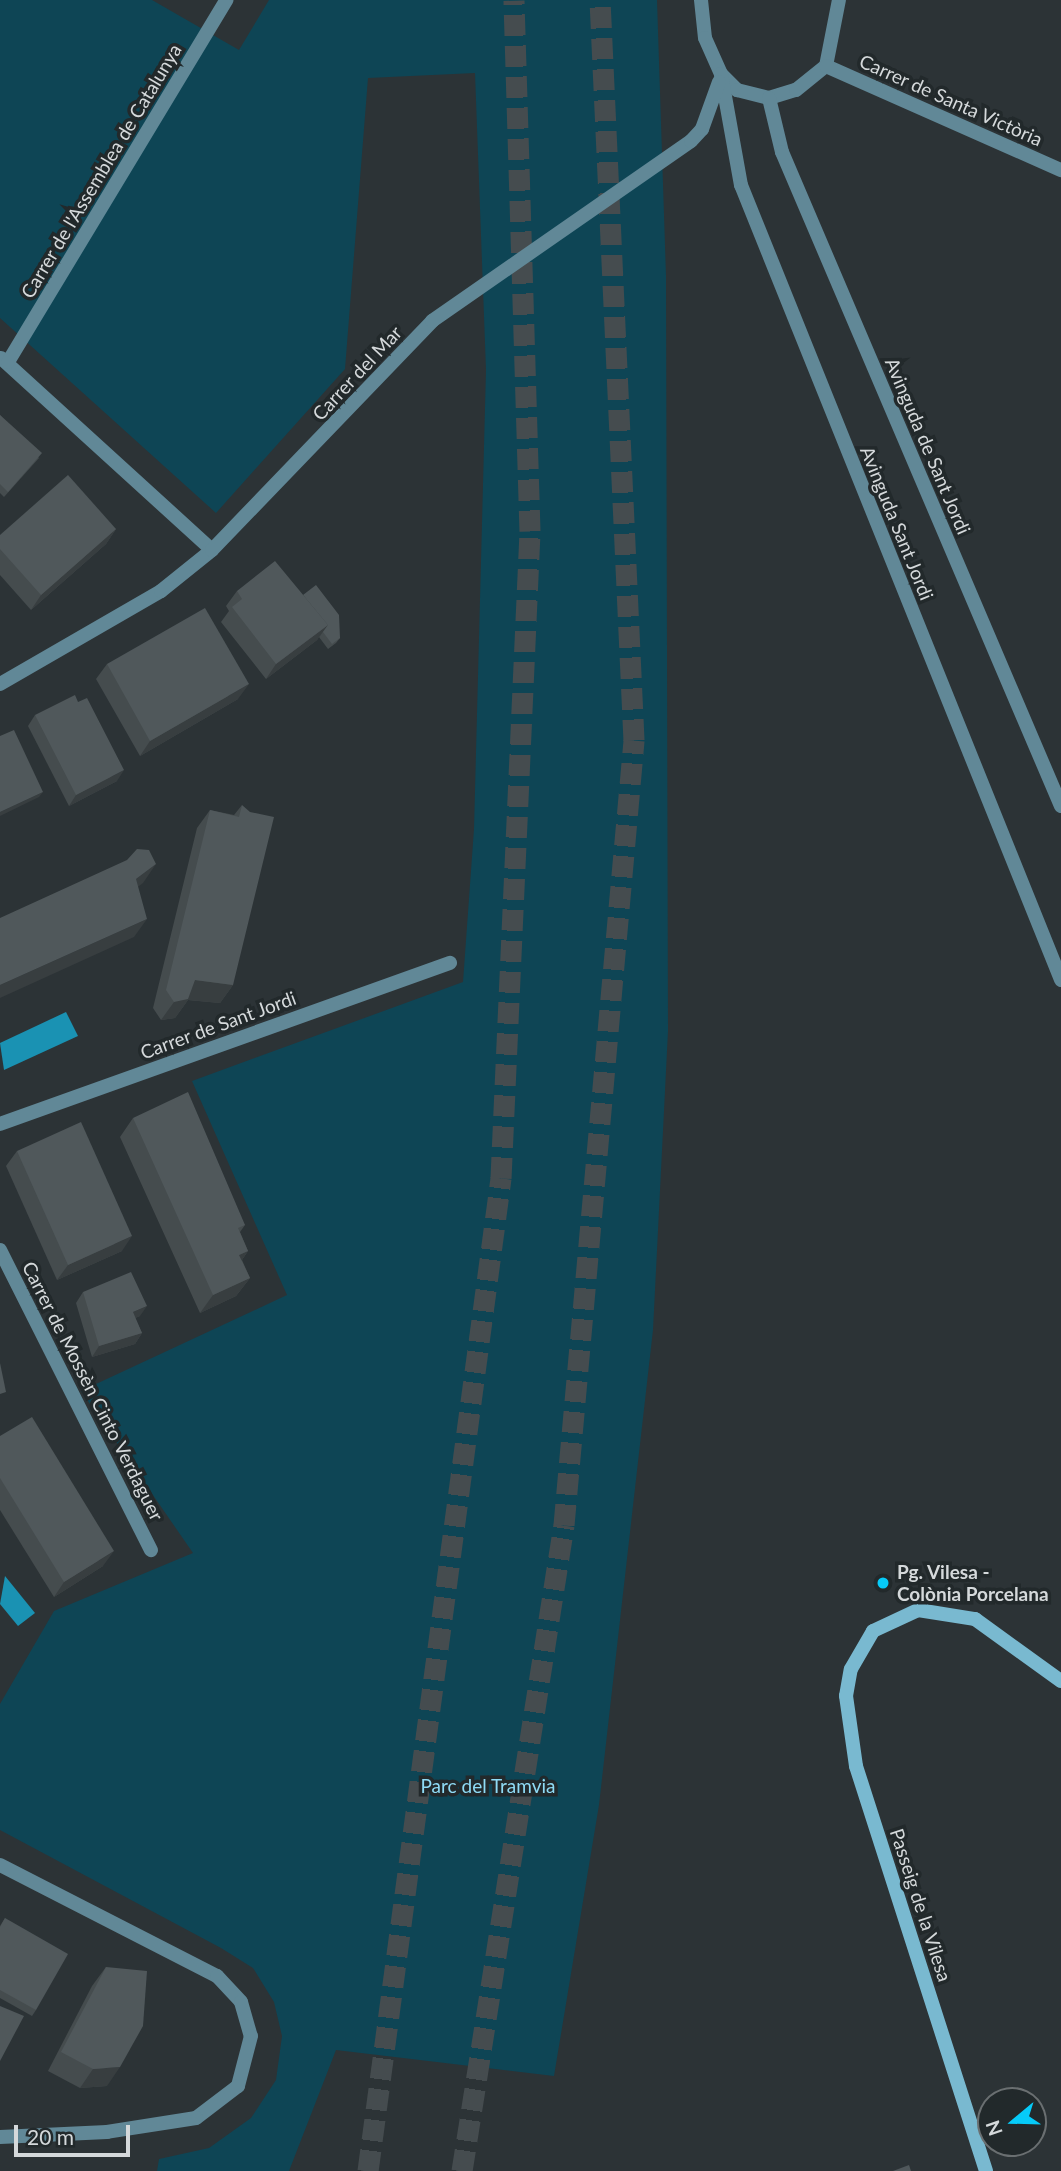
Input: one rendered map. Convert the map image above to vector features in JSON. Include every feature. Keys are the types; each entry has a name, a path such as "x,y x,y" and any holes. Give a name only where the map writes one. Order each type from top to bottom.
{"street":[{"name":"Carrer de l'Assemblea de Catalunya","path":"4,360 226,0"},
{"name":"Avinguda Sant Jordi","path":"701,0 705,38 721,74 741,185 1061,980"},
{"path":"721,74 737,90 769,98 796,90 826,66 839,0"},
{"name":"Carrer de Santa Victòria","path":"826,66 1061,170"},
{"name":"Carrer del Mar","path":"0,684 161,591 212,550 432,321 691,141 702,129 721,74"},
{"name":"Avinguda de Sant Jordi","path":"769,98 782,152 1061,806"},
{"path":"4,360 212,550"},
{"name":"Carrer de Sant Jordi","path":"0,1124 450,962"},
{"name":"Carrer de Mossèn Cinto Verdaguer","path":"0,1250 151,1550"},
{"name":"Passeig de la Vilesa","path":"986,2171 856,1766 846,1696 860,1649 893,1618 944,1609 975,1619 1061,1681"},
{"path":"0,1865 230,1987 248,2018 251,2053 226,2100 196,2118 107,2132 0,2137"}],"green space":[{"name":"Parc del Tramvia","path":"0,0 152,0 239,50 269,0 657,0 666,276 668,1031 653,1330 599,1805 554,2076 336,2050 289,2171 157,2171 159,2159 209,2148 251,2118 276,2080 282,2036 274,2002 253,1968 221,1948 0,1830 0,1704 54,1611 193,1553 81,1391 287,1295 192,1081 463,982 474,829 486,370 475,73 368,78 345,369 216,513 0,318"}],"water":[{"path":"66,1012 78,1036 4,1070 0,1043"},
{"path":"5,1576 35,1613 18,1626 0,1604"}],"building":[{"path":"0,415 42,453 8,492 0,484"},
{"path":"68,475 116,529 41,595 0,549 0,535"},
{"path":"275,561 328,625 276,664 232,607 242,599 237,591"},
{"path":"316,585 339,615 340,638 332,644 323,632 328,625 303,595"},
{"path":"205,608 249,684 150,741 107,664"},
{"path":"75,695 78,702 87,698 124,770 76,795 35,715"},
{"path":"14,730 43,792 0,812 0,736"},
{"path":"242,805 250,812 274,817 233,985 195,980 188,999 174,1002 166,990 210,810 239,817"},
{"path":"137,849 149,850 156,864 136,879 147,919 0,985 0,918 127,860"},
{"path":"188,1092 245,1225 238,1228 248,1251 239,1255 250,1278 213,1295 133,1118"},
{"path":"81,1122 132,1236 68,1265 17,1151"},
{"path":"131,1272 147,1306 133,1312 142,1333 99,1346 83,1292"},
{"path":"0,1363 6,1392 0,1394"},
{"path":"32,1417 114,1551 64,1582 0,1478 0,1436"},
{"path":"5,1918 68,1954 36,2010 0,1990 0,1927"},
{"path":"106,1967 147,1971 143,2026 120,2067 93,2069 61,2052"},
{"path":"0,2006 24,2016 0,2061"},
{"path":"909,2165 911,2171 893,2171"}],"tunnel":[{"path":"368,2171 501,1178 530,531 514,0"},
{"path":"462,2171 564,1525 634,740 600,0"}],"place":[{"name":"Pg. Vilesa - Colònia Porcelana","path":"883,1583"}]}
